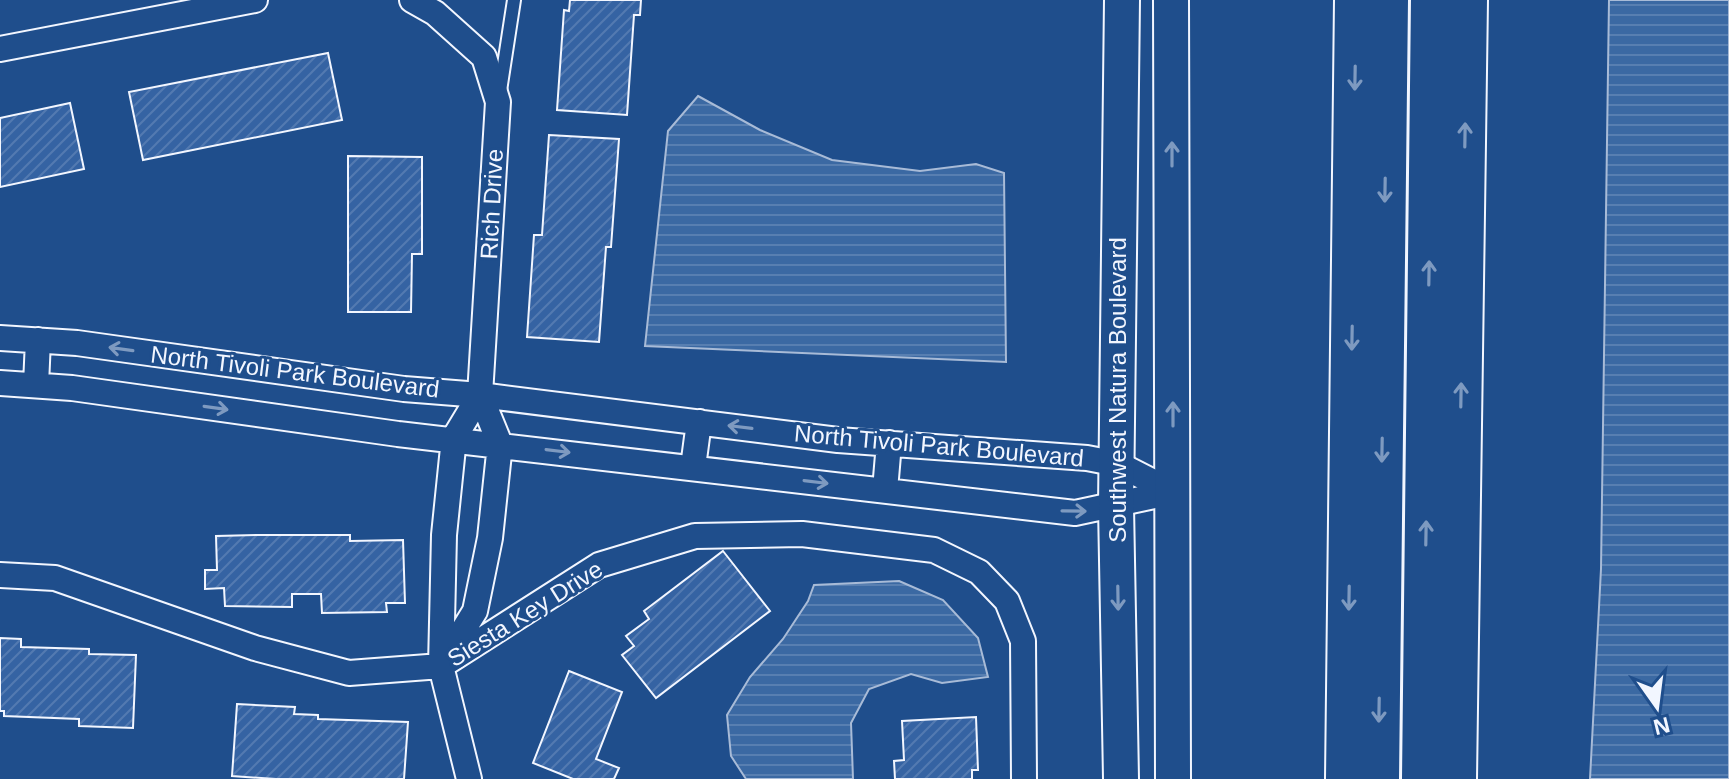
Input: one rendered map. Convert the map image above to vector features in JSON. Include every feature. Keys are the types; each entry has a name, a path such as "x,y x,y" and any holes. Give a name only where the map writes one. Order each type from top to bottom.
{"highway":[{"path":"1347,779 1356,0"},
{"path":"1378,779 1387,0"},
{"path":"1423,779 1432,0"},
{"path":"1455,779 1466,0"}],"street":[{"path":"0,49 255,0"},
{"name":"Rich Drive","path":"412,0 435,13 484,57 498,102 480,395 454,438"},
{"name":"Southwest Natura Boulevard","path":"1121,779 1116,506 1122,0"},
{"path":"1171,0 1173,779"},
{"name":"North Tivoli Park Boulevard","path":"0,338 77,343 404,389 480,395 838,440 1087,458 1118,464 1173,492"},
{"path":"36,385 38,340"},
{"name":"North Tivoli Park Boulevard","path":"0,383 72,388 398,434 454,438 1079,513 1173,492"},
{"path":"441,666 475,611 490,538 500,444 480,395"},
{"path":"693,467 699,422"},
{"path":"454,438 444,535 441,666 469,779"},
{"path":"885,490 889,443"},
{"name":"Siesta Key Drive","path":"0,575 55,578 255,648 349,673 441,666 599,565 695,536 802,534 934,550 979,572 1007,601 1023,641 1024,779"}],"lane":[{"path":"498,102 514,0"}],"water":[{"path":"1609,0 1729,0 1729,779 1590,779 1601,569"},
{"path":"698,96 760,130 832,160 920,171 976,164 1004,173 1006,362 645,346 668,131"},
{"path":"899,581 943,600 978,638 988,677 942,683 911,674 869,689 851,723 853,779 746,779 731,756 727,715 750,677 783,639 808,601 814,585"}],"building":[{"path":"570,0 641,0 640,15 634,15 627,115 557,110 564,10 569,11"},
{"path":"328,53 342,120 143,160 129,92"},
{"path":"70,103 84,169 0,187 0,118"},
{"path":"549,135 619,139 611,247 606,247 599,342 527,337 534,235 542,235"},
{"path":"348,156 422,157 422,254 412,254 411,312 348,312"},
{"path":"350,535 350,541 403,540 405,603 386,603 387,612 322,613 321,594 292,594 292,607 225,606 224,588 205,589 205,570 217,570 216,536"},
{"path":"723,551 770,611 656,698 622,655 634,646 626,636 649,619 644,611"},
{"path":"0,638 21,639 21,647 89,649 89,654 136,655 133,728 79,726 79,719 4,716 4,711 0,711"},
{"path":"569,671 622,692 596,759 619,768 614,779 573,779 533,763"},
{"path":"237,704 295,707 294,714 318,715 318,719 408,722 404,779 232,776"},
{"path":"976,717 978,770 972,770 972,779 895,779 894,761 904,760 902,721"}]}
